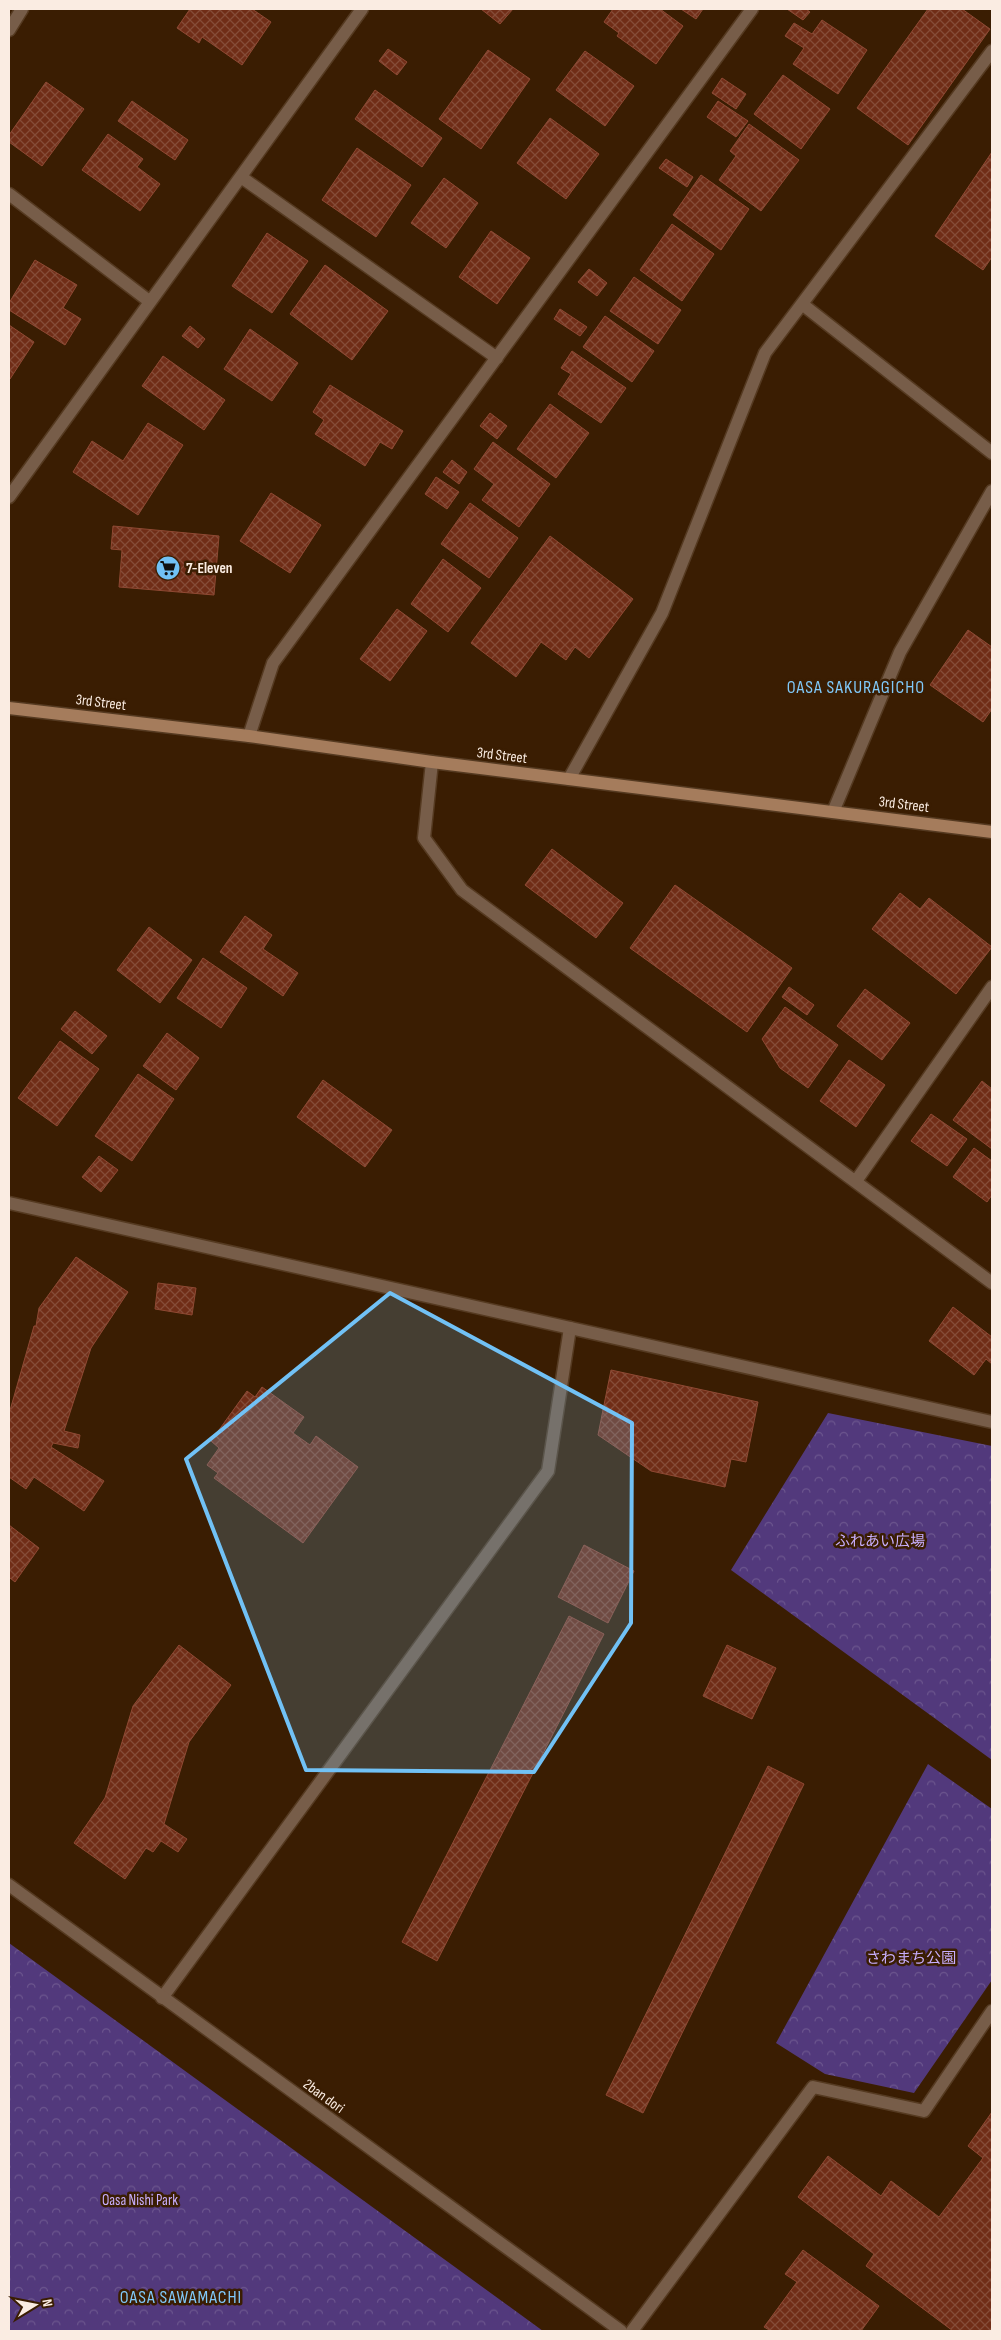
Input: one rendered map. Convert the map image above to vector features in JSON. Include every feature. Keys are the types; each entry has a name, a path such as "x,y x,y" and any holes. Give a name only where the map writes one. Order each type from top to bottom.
{"main road":[{"name":"3rd Street","path":"9,708 249,736 432,762 992,832"}],"street":[{"path":"9,30 22,9"},
{"path":"9,497 362,9"},
{"path":"249,736 273,663 752,9"},
{"path":"569,779 662,613 765,353 992,51"},
{"path":"241,177 497,358"},
{"path":"9,194 149,301"},
{"path":"802,304 992,453"},
{"path":"833,812 900,652 992,492"},
{"path":"432,762 424,838 462,890 856,1180 992,1283"},
{"path":"856,1180 992,987"},
{"path":"9,1204 992,1422"},
{"path":"162,1998 548,1471 570,1328"},
{"name":"2ban dori","path":"9,1885 621,2331"},
{"path":"632,2331 814,2087 924,2111 992,2011"}],"highlighted area":[{"path":"390,1293 632,1423 631,1623 534,1772 306,1770 186,1459"}],"green space":[{"name":"ふれあい広場","path":"828,1413 992,1446 992,1760 731,1570"},
{"name":"さわまち公園","path":"928,1764 992,1809 992,1980 914,2093 825,2074 776,2043"},
{"name":"Oasa Nishi Park","path":"9,1943 543,2331 9,2331"}],"building":[{"path":"190,9 252,9 271,22 242,65 202,37 199,43 177,28"},
{"path":"481,9 513,9 500,24"},
{"path":"613,9 660,9 683,26 656,64 617,36 619,33 604,22"},
{"path":"681,9 703,9 696,19"},
{"path":"787,9 806,9 810,12 803,20"},
{"path":"928,9 962,9 990,29 908,145 857,108"},
{"path":"822,20 867,50 838,94 793,64 804,48 785,36 794,23 812,34"},
{"path":"388,49 407,62 397,75 379,61"},
{"path":"488,50 530,79 481,149 439,119"},
{"path":"585,51 634,86 605,126 556,90"},
{"path":"783,75 830,109 801,149 754,114"},
{"path":"722,78 746,94 736,109 712,93"},
{"path":"46,82 84,109 42,166 9,142 9,135"},
{"path":"375,90 442,138 422,167 355,119"},
{"path":"132,101 188,140 175,160 118,121"},
{"path":"718,101 748,121 736,137 707,117"},
{"path":"550,118 599,154 566,199 517,163"},
{"path":"749,124 799,160 761,211 719,180 736,156 730,151"},
{"path":"108,134 143,159 137,167 160,184 140,211 82,170"},
{"path":"357,148 411,185 376,237 322,200"},
{"path":"992,152 992,257 983,270 935,236"},
{"path":"666,159 693,177 687,187 659,168"},
{"path":"701,175 749,209 721,250 673,215"},
{"path":"444,178 478,203 446,248 411,223"},
{"path":"672,224 714,254 682,301 640,270"},
{"path":"491,231 530,258 497,304 459,277"},
{"path":"267,233 308,261 272,313 232,286"},
{"path":"35,260 77,285 63,308 81,319 65,345 9,310 9,303"},
{"path":"325,265 388,311 352,360 290,314"},
{"path":"589,269 607,283 597,296 578,282"},
{"path":"634,277 681,310 658,344 610,311"},
{"path":"560,309 587,327 580,336 554,319"},
{"path":"605,316 654,351 632,382 583,347"},
{"path":"9,325 34,342 10,379 9,378"},
{"path":"190,326 205,339 198,348 182,336"},
{"path":"250,329 298,363 272,401 224,369"},
{"path":"572,351 626,388 601,423 558,394 571,374 561,368"},
{"path":"163,356 225,400 204,430 142,386"},
{"path":"330,385 403,431 392,449 380,442 365,466 315,434 324,420 313,412"},
{"path":"550,404 589,433 556,478 517,449"},
{"path":"490,413 507,426 497,439 480,426"},
{"path":"148,423 183,445 138,515 73,472 92,441 123,461"},
{"path":"493,442 550,484 519,527 482,500 494,484 474,469"},
{"path":"452,460 467,472 459,484 443,472"},
{"path":"436,477 459,492 447,509 425,494"},
{"path":"271,493 321,525 290,573 240,541"},
{"path":"470,503 518,538 489,578 441,544"},
{"name":"7-Eleven","path":"113,526 219,536 214,595 119,587 122,550 111,549"},
{"path":"550,536 633,599 589,658 575,647 566,660 541,642 516,677 471,643"},
{"path":"443,559 481,588 448,632 411,604"},
{"path":"397,609 427,631 390,681 360,659"},
{"path":"968,630 992,647 992,709 983,722 930,685"},
{"path":"552,849 623,903 596,938 525,885"},
{"path":"675,885 792,968 747,1032 630,948"},
{"path":"900,893 920,909 929,898 992,947 956,994 872,929"},
{"path":"245,916 272,935 263,949 298,973 283,996 220,952"},
{"path":"149,927 192,960 160,1003 117,970"},
{"path":"203,958 247,988 221,1028 177,998"},
{"path":"789,987 814,1005 807,1015 782,997"},
{"path":"865,989 910,1023 882,1060 837,1026"},
{"path":"785,1007 838,1045 808,1088 780,1068 762,1039"},
{"path":"75,1011 107,1036 92,1054 61,1029"},
{"path":"167,1033 199,1058 176,1090 143,1066"},
{"path":"60,1041 99,1069 57,1126 18,1098"},
{"path":"849,1060 885,1085 856,1127 820,1101"},
{"path":"138,1074 174,1099 132,1161 95,1136"},
{"path":"323,1080 392,1130 365,1167 297,1117"},
{"path":"982,1081 992,1089 992,1149 953,1120"},
{"path":"931,1114 967,1139 947,1166 911,1141"},
{"path":"974,1148 992,1161 992,1195 987,1202 953,1177"},
{"path":"99,1156 118,1170 101,1192 82,1177"},
{"path":"76,1257 128,1292 91,1348 64,1431 80,1435 78,1448 53,1443 51,1447 104,1481 84,1511 34,1477 26,1489 9,1477 9,1414 34,1326 36,1326 39,1308"},
{"path":"158,1283 196,1288 192,1315 155,1309"},
{"path":"953,1307 992,1337 992,1364 986,1359 974,1375 929,1341"},
{"path":"611,1370 758,1402 746,1462 731,1459 725,1487 651,1471 598,1435"},
{"path":"262,1387 304,1417 293,1433 310,1445 316,1436 358,1467 303,1543 214,1478 218,1473 207,1465 219,1448 211,1441 247,1391 255,1397"},
{"path":"9,1525 39,1548 15,1582 10,1578 9,1581"},
{"path":"584,1545 634,1571 608,1623 558,1597"},
{"path":"569,1616 604,1634 437,1961 402,1942"},
{"path":"179,1645 231,1685 189,1742 164,1824 187,1839 178,1852 161,1841 153,1852 146,1848 125,1879 74,1843 105,1798 133,1706"},
{"path":"727,1645 776,1668 752,1719 703,1696"},
{"path":"768,1766 804,1784 643,2113 606,2095"},
{"path":"992,2112 992,2331 953,2331 866,2266 874,2254 798,2197 828,2156 881,2196 891,2181 939,2217 983,2158 968,2146"},
{"path":"803,2250 879,2306 861,2331 771,2331 764,2327 797,2282 785,2274"}],"place":[{"name":"7-Eleven","path":"168,568"}],"district":[{"name":"OASA SAKURAGICHO","path":"856,687"},
{"name":"OASA SAWAMACHI","path":"181,2297"}]}
